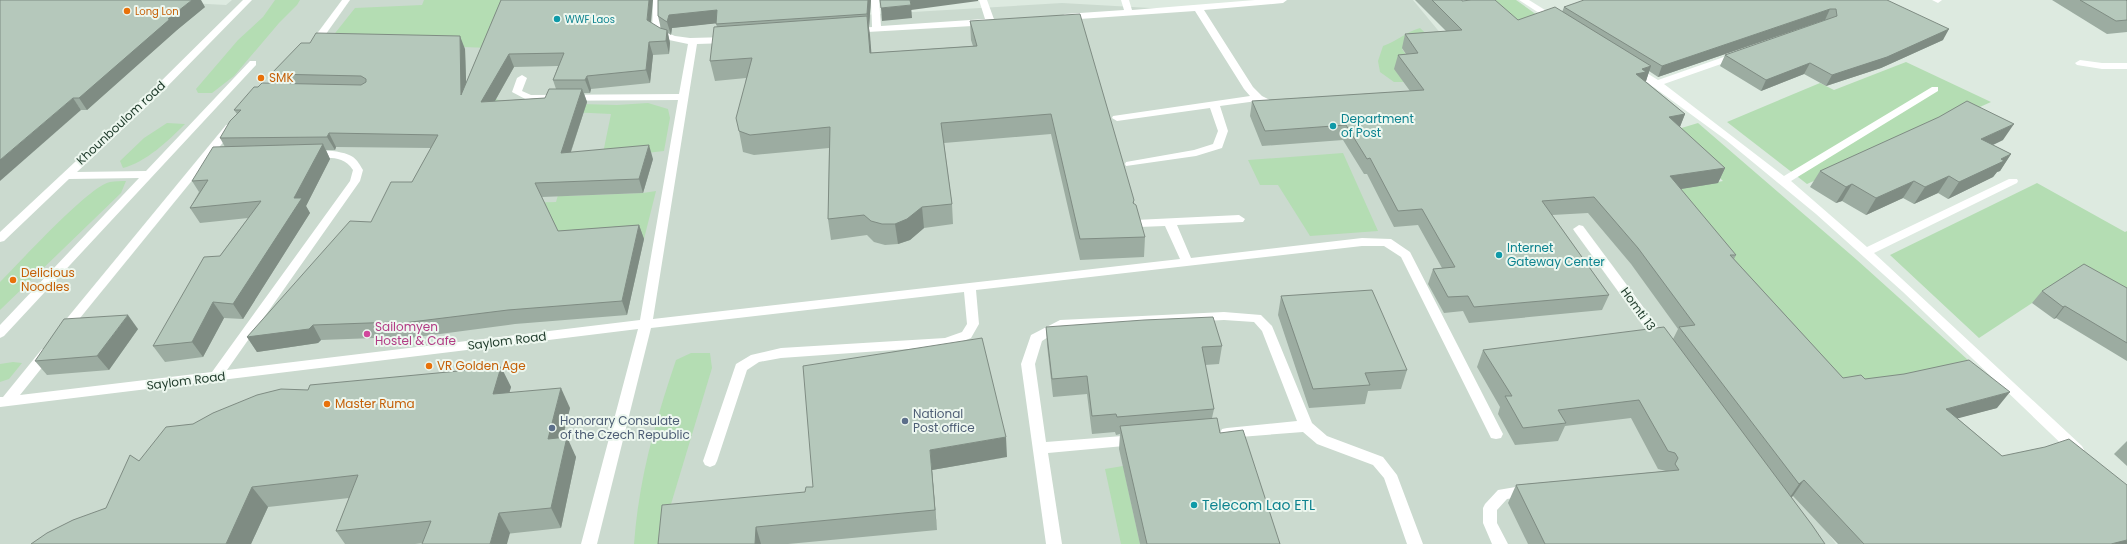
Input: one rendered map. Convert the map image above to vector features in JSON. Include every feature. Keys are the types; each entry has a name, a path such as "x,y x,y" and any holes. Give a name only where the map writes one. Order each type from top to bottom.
{"street":[{"name":"Khounboulom road","path":"0,248 1,237 64,176 155,93 248,0"},
{"path":"318,39 346,0"},
{"path":"657,0 655,31 667,38 692,43 739,40"},
{"path":"875,0 877,29"},
{"path":"846,32 994,21 983,0"},
{"path":"1124,0 1129,13"},
{"path":"1059,17 1198,8 1258,1 1283,0"},
{"path":"1523,0 1563,25"},
{"path":"1198,8 1249,89 1258,98 1277,106 1285,105"},
{"path":"589,544 646,324 692,43"},
{"path":"1658,83 1746,52"},
{"path":"1624,62 1658,83 1785,180 1866,252 2086,459"},
{"path":"0,333 254,63"},
{"path":"2080,63 2102,66 2127,66"},
{"path":"522,78 517,92 529,98 684,97"},
{"path":"1785,180 1934,90"},
{"path":"1118,118 1258,98"},
{"path":"1130,164 1196,154 1218,146 1223,131 1214,105"},
{"path":"3,402 240,116"},
{"path":"216,377 355,181 358,170 353,161 347,157 331,154 299,155"},
{"path":"205,158 220,157"},
{"path":"64,176 149,174"},
{"path":"1866,252 2013,181"},
{"path":"1139,223 1239,219"},
{"path":"1169,221 1188,263"},
{"name":"Homti 13","path":"1579,229 1669,351"},
{"name":"Saylom Road","path":"3,402 646,324 1362,242 1387,242 1406,254 1496,434"},
{"path":"710,461 741,367 756,358 781,353 946,343 967,335 973,324 970,288"},
{"path":"1054,544 1028,364 1036,338 1060,324 1224,316 1256,318 1268,329 1306,426 1322,440 1378,461 1390,475 1415,544"},
{"path":"1212,434 1306,426"},
{"path":"1040,448 1150,439"},
{"path":"1500,544 1490,523 1490,508 1502,494 1542,490"}],"shaded area":[{"path":"0,0 134,0 226,5 232,0 681,0 681,26 1062,3 1168,9 1261,0 1413,0 1633,266 1836,544 0,544"}],"green space":[{"path":"275,0 300,0 234,76 212,93 198,93 196,89 238,40 263,17"},
{"path":"424,0 568,0 490,48 328,42 355,8 422,5"},
{"path":"1469,0 1516,0 1575,42 1473,4"},
{"path":"1420,28 1439,46 1402,49 1415,67 1395,69 1404,82 1394,82 1380,72 1378,61 1383,46"},
{"path":"1906,62 1991,102 1807,184 1727,122 1820,83 1834,90"},
{"path":"488,96 504,102 617,105 648,103 668,109 670,118 664,151 602,158 611,114 530,112 474,98"},
{"path":"167,123 185,124 164,144 148,156 123,168 120,161 144,138"},
{"path":"1698,123 1857,260 1978,369 1832,394 1663,192 1723,181 1711,170 1622,146"},
{"path":"1343,153 1378,231 1310,236 1278,185 1260,185 1248,160"},
{"path":"126,181 121,193 0,310 0,282 38,243 71,210 100,187 110,182"},
{"path":"2037,183 2125,232 2127,231 2127,301 2041,297 1979,338 1890,255"},
{"path":"561,185 569,196 643,193 656,191 644,239 564,245 519,203 556,202"},
{"path":"691,353 710,353 712,368 659,544 634,544 636,520 644,473 661,406 676,360"},
{"path":"13,362 22,363 9,379 0,382 0,364"},
{"path":"1123,466 1140,544 1121,544 1105,469"}],"building":[{"path":"0,0 192,0 168,19 170,19 79,98 73,98 0,160"},
{"path":"501,0 649,0 647,20 660,28 667,30 666,41 649,42 646,70 587,76 585,80 553,80 564,53 509,54 481,102 545,98 549,89 582,89 561,153 649,145 639,179 535,183 558,231 639,225 622,301 508,310 395,324 396,322 313,325 309,329 247,337 350,221 371,222 391,182 412,182 438,135 329,133 327,137 220,138 230,121 241,110 234,110 254,87 258,87 262,83 361,85 366,82 366,79 361,76 271,74 301,43 310,43 316,33 460,36 461,95"},
{"path":"658,0 868,0 867,14 716,24 717,10 669,15 667,22 658,16"},
{"path":"880,0 910,0 911,5 881,8"},
{"path":"1432,0 1495,0 1518,20 1555,7 1651,66 1642,69 1646,72 1636,74 1685,114 1669,117 1725,168 1670,176 1736,255 1730,255 1843,378 1861,375 1865,379 1904,374 1969,360 2010,392 1946,409 2002,456 2045,447 2069,439 2127,485 2127,540 2111,544 1864,544 1804,480 1799,484 1679,327 1695,325 1638,248 1594,197 1542,201 1609,295 1474,307 1468,296 1448,297 1433,269 1455,267 1422,209 1398,211 1370,158 1367,159 1346,125 1265,131 1252,101 1424,90 1398,55 1418,53 1405,34 1462,30"},
{"path":"1584,0 1887,0 1949,29 1887,57 1832,75 1810,63 1766,80 1725,55 1837,16 1836,9 1830,9 1662,66 1564,7"},
{"path":"2080,0 2126,0 2127,20 2116,21"},
{"path":"1080,14 1134,200 1133,203 1136,205 1145,237 1080,239 1051,114 941,123 952,204 922,207 907,219 895,224 882,224 871,221 864,215 828,219 830,127 750,135 739,131 736,118 752,58 710,61 714,27 867,16 870,53 977,46 970,21"},
{"path":"1967,101 2014,124 1981,139 2011,154 2001,159 2004,161 1959,182 1949,176 1925,187 1914,181 1876,198 1852,184 1846,187 1820,171 1939,117"},
{"path":"323,144 294,198 302,198 233,304 213,302 192,342 153,346 204,257 220,256 261,201 190,208 208,180 192,181 213,147"},
{"path":"2084,264 2127,288 2127,343 2065,306 2063,307 2042,291"},
{"path":"1372,290 1407,370 1365,373 1370,385 1313,389 1281,296"},
{"path":"128,315 97,356 35,361 64,319"},
{"path":"1213,317 1222,346 1202,347 1214,409 1117,417 1116,414 1092,416 1087,376 1052,379 1046,327"},
{"path":"1664,327 1825,544 1545,544 1516,485 1679,470 1675,464 1678,458 1675,453 1668,451 1639,400 1558,410 1566,423 1523,428 1505,396 1512,396 1483,350"},
{"path":"982,338 1006,437 930,450 935,510 756,527 755,544 658,544 662,505 805,492 806,487 813,487 803,366"},
{"path":"501,367 493,394 561,388 548,439 567,437 551,508 499,513 490,544 422,544 431,521 336,531 358,475 252,487 226,544 31,544 47,533 73,520 106,508 130,455 139,461 166,427 193,424 213,413 257,395 281,389 308,390 310,385"},
{"name":"Telecom Lao ETL","path":"1217,418 1220,433 1243,430 1280,544 1147,544 1120,426"}],"place":[{"name":"Long Lon","path":"127,11"},
{"name":"WWF Laos","path":"557,19"},
{"name":"SMK","path":"261,78"},
{"name":"Department of Post","path":"1333,126"},
{"name":"Internet Gateway Center","path":"1499,255"},
{"name":"Delicious Noodles","path":"13,280"},
{"name":"Sailomyen Hostel & Cafe","path":"367,334"},
{"name":"VR Golden Age","path":"429,366"},
{"name":"Master Ruma","path":"327,404"},
{"name":"National Post office","path":"905,421"},
{"name":"Honorary Consulate of the Czech Republic","path":"552,428"},
{"name":"Telecom Lao ETL","path":"1194,505"}]}
